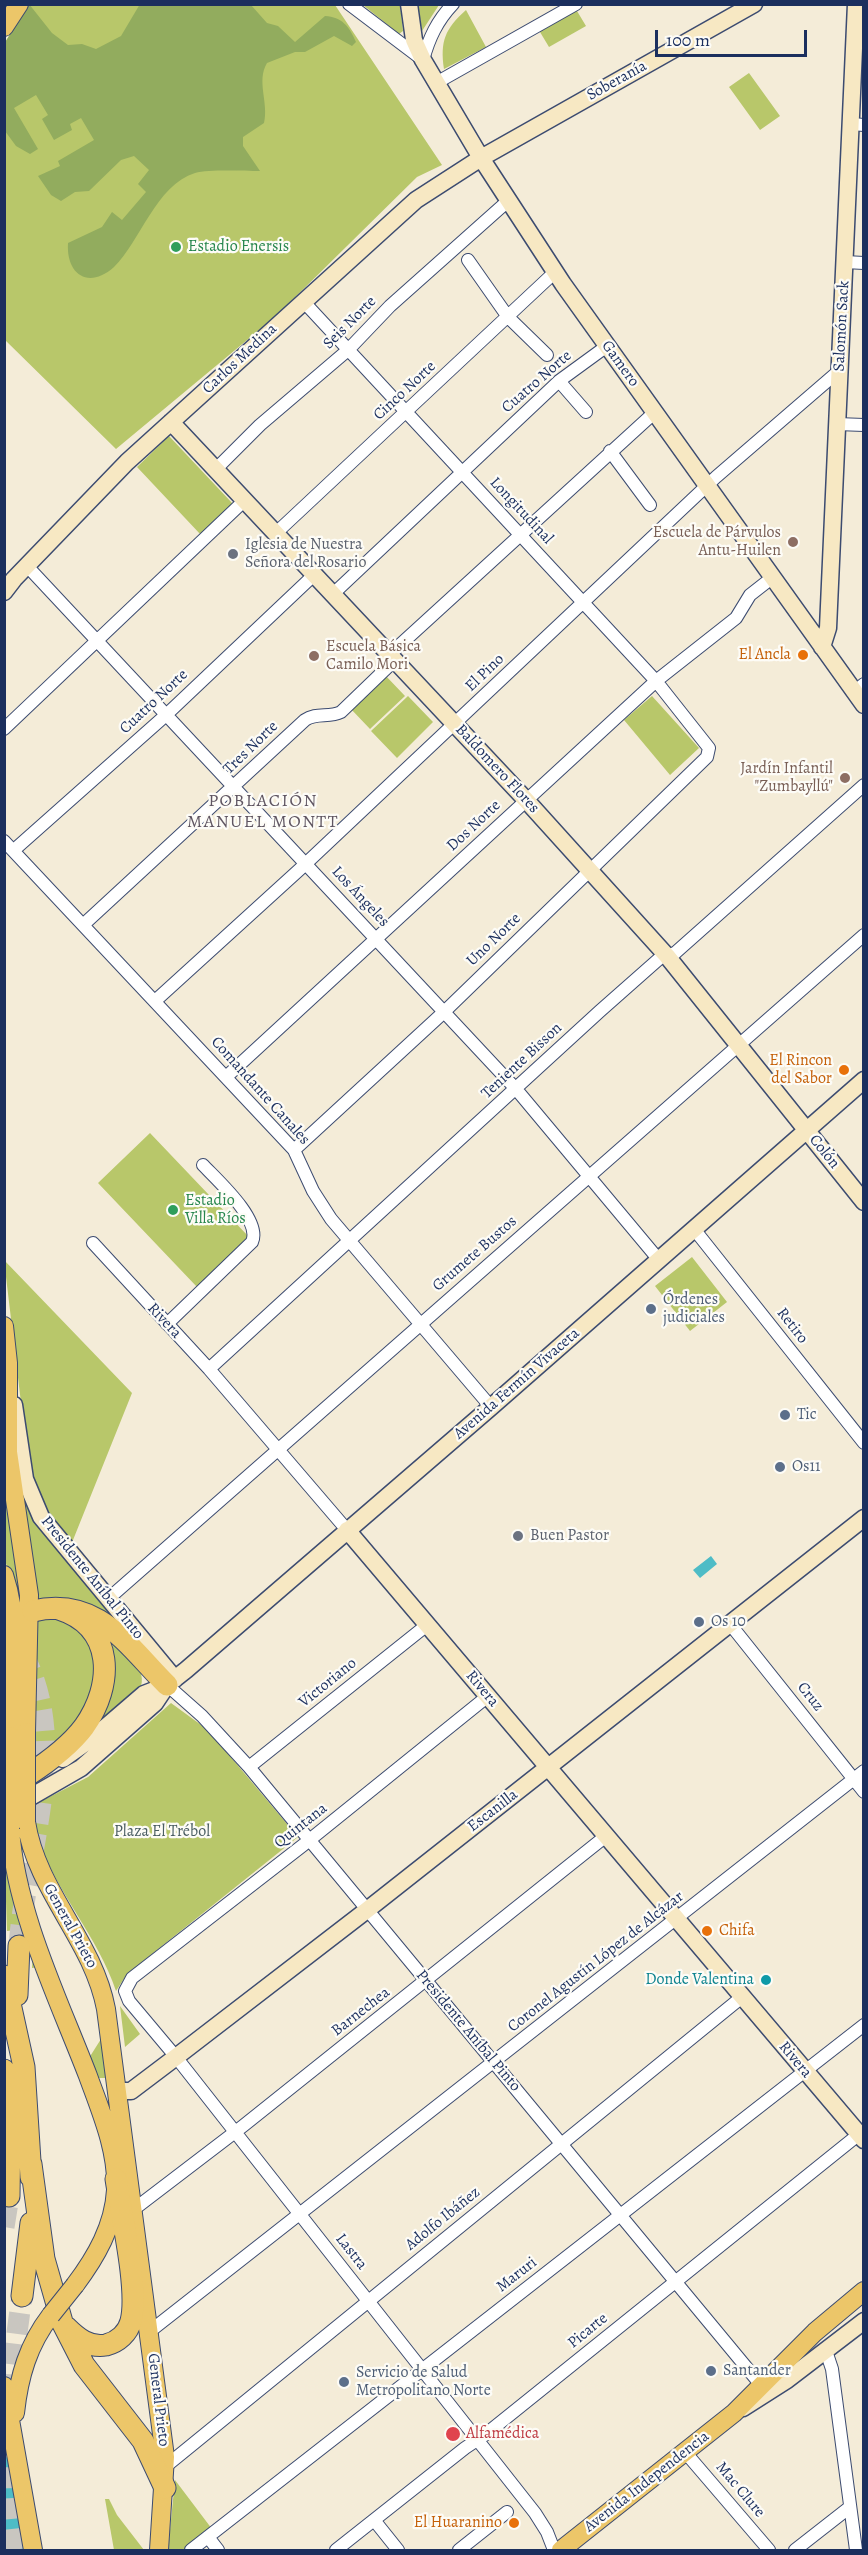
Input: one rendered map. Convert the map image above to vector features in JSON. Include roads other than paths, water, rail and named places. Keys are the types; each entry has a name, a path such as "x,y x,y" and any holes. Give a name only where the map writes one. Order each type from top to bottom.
{"highway":[{"path":"28,1775 58,1753 84,1727 102,1685 104,1654 96,1635 77,1616 59,1609"},
{"path":"33,1611 59,1609 86,1612 105,1623 171,1682"},
{"path":"19,1946 19,2041"},
{"path":"4,1976 19,2041 26,2085 31,2164 44,2259 56,2318 89,2372 143,2440 165,2488"},
{"path":"4,2070 11,2151 9,2196"},
{"path":"4,2121 11,2151"},
{"path":"22,2296 30,2236 31,2164"},
{"path":"56,2318 80,2340 98,2346 118,2340 129,2325 133,2298 116,2179"}],"main road":[{"path":"4,27 19,4"},
{"name":"General Prieto","path":"4,1326 8,1363 8,1452 28,1595 18,1734"},
{"name":"General Prieto","path":"4,1575 10,1598 18,1734 18,1826 15,1871 92,2087 110,2142 116,2179 115,2204 105,2237 56,2318 36,2336 23,2367 16,2402 13,2443"},
{"name":"General Prieto","path":"18,1826 61,1912 83,1943 99,1980 106,2009 166,2466 159,2550"},
{"path":"92,2087 105,2087 117,2091"},
{"name":"Avenida Independencia","path":"561,2550 734,2413 815,2332 864,2291"},
{"path":"4,2386 33,2550"}],"street":[{"path":"349,4 423,60 429,38 453,4"},
{"name":"Gamero","path":"410,4 414,40 435,83 555,272 822,647 860,694"},
{"path":"435,83 576,4"},
{"name":"Soberanía","path":"481,158 754,4"},
{"name":"Salomón Sack","path":"822,647 828,628 845,262 857,124 859,39 856,4"},
{"name":"Carlos Medina","path":"8,584 127,462 303,301 416,200 481,158"},
{"name":"Seis Norte","path":"216,469 285,402 348,350 390,306 509,200"},
{"path":"468,260 508,317 547,356"},
{"path":"845,262 864,263"},
{"name":"Cinco Norte","path":"276,533 555,272"},
{"name":"Longitudinal","path":"303,301 656,681 709,748"},
{"name":"Cuatro Norte","path":"333,594 559,381 607,346"},
{"name":"El Pino","path":"155,1001 306,864 707,485 840,370"},
{"path":"559,381 586,412"},
{"name":"Tres Norte","path":"83,925 305,720 314,716 334,715 341,712 392,657 610,451 655,412"},
{"name":"Baldomero Flores","path":"171,422 590,870 667,956 807,1130"},
{"path":"837,424 864,425"},
{"path":"610,451 650,505"},
{"path":"7,723 245,500"},
{"name":"Los Ángeles","path":"27,566 516,1089 659,1260"},
{"name":"Cuatro Norte","path":"9,846 166,715 315,574"},
{"name":"Dos Norte","path":"226,1077 656,681 736,618 750,595 773,578"},
{"name":"Uno Norte","path":"294,1150 444,1012 707,756 709,748"},
{"name":"Teniente Bisson","path":"209,1369 651,966 675,953 864,784"},
{"name":"Comandante Canales","path":"9,846 294,1150 318,1199 349,1242 491,1407"},
{"name":"Grumete Bustos","path":"108,1599 419,1324 589,1178 737,1044 864,935"},
{"name":"Avenida Fermín Vivaceta","path":"4,1810 54,1786 81,1768 155,1703 171,1682 491,1407 864,1080"},
{"name":"Colón","path":"807,1130 864,1202"},
{"path":"167,1324 254,1239 254,1229 241,1207 203,1165"},
{"name":"Retiro","path":"694,1229 864,1443"},
{"name":"Rivera","path":"93,1243 209,1369 278,1449 861,2138"},
{"name":"Presidente Aníbal Pinto","path":"8,1363 25,1479 31,1498 48,1527 108,1599 171,1682 249,1767 761,2385"},
{"name":"Escanilla","path":"117,2091 131,2091 368,1910 864,1518"},
{"name":"Cruz","path":"730,1624 858,1775 864,1792"},
{"name":"Victoriano","path":"249,1767 427,1625"},
{"name":"Avenida Fermín Vivaceta","path":"4,1783 28,1775 72,1753 144,1694 171,1682"},
{"name":"Quintana","path":"132,1978 488,1696"},
{"name":"Coronel Agustín López de Alcázar","path":"149,2332 677,1920 858,1775"},
{"name":"Barnechea","path":"133,2210 426,1981 606,1836"},
{"name":"Lastra","path":"132,1978 125,1987 129,2001 176,2057 540,2518 554,2550"},
{"name":"Adolfo Ibáñez","path":"166,2466 742,1997"},
{"name":"Maruri","path":"191,2550 864,2025"},
{"name":"Picarte","path":"336,2550 861,2138"},
{"name":"Avenida Independencia","path":"734,2413 768,2394 864,2321"},
{"path":"826,2351 832,2369 856,2550"},
{"name":"Mac Clure","path":"685,2452 769,2550"},
{"path":"795,2550 850,2507"},
{"path":"459,2550 507,2512"},
{"path":"374,2520 398,2550"},
{"path":"208,2537 218,2550"}],"water":[{"path":"711,1556 717,1564 700,1578 693,1570"},
{"path":"5,2434 23,2550 5,2550"}],"tunnel":[{"path":"19,1946 36,1836 44,1762 44,1726 37,1691 24,1656"},
{"path":"4,2227 9,2196"},
{"path":"13,2550 7,2486 8,2423 22,2296"}],"place":[{"name":"Estadio Enersis","path":"176,247"},
{"name":"Escuela de Párvulos Antu-Huilen","path":"793,542"},
{"name":"Iglesia de Nuestra Señora del Rosario","path":"233,554"},
{"name":"El Ancla","path":"803,655"},
{"name":"Escuela Básica Camilo Mori","path":"314,656"},
{"name":"Jardín Infantil \"Zumbayllú\"","path":"845,778"},
{"name":"El Rincon del Sabor","path":"844,1070"},
{"name":"Estadio Villa Ríos","path":"173,1210"},
{"name":"Órdenes judiciales","path":"651,1309"},
{"name":"Tic","path":"785,1415"},
{"name":"Os11","path":"780,1467"},
{"name":"Buen Pastor","path":"518,1536"},
{"name":"Os 10","path":"699,1622"},
{"name":"Chifa","path":"707,1931"},
{"name":"Donde Valentina","path":"766,1980"},
{"name":"Santander","path":"711,2371"},
{"name":"Servicio de Salud Metropolitano Norte","path":"344,2382"},
{"name":"Alfamédica","path":"453,2434"},
{"name":"El Huaranino","path":"514,2523"}],"district":[{"name":"POBLACIÓN MANUEL MONTT","path":"263,812"}],"park label":[{"name":"Plaza El Trébol","path":"162,1832"}]}
